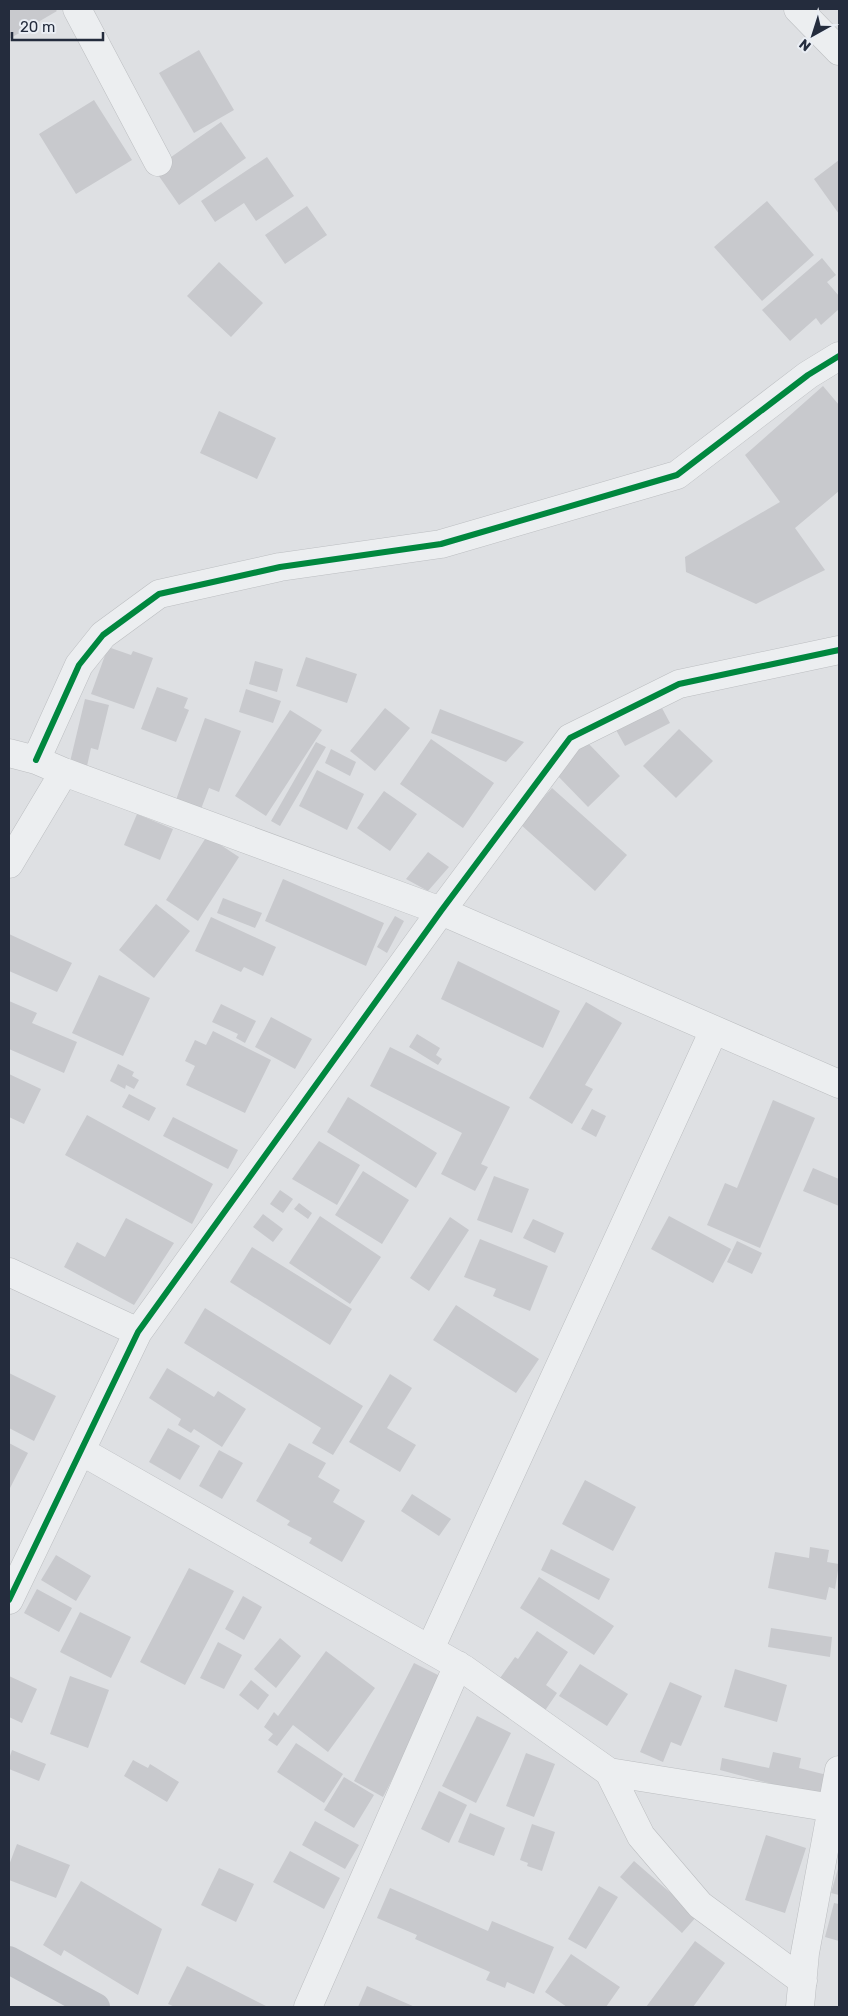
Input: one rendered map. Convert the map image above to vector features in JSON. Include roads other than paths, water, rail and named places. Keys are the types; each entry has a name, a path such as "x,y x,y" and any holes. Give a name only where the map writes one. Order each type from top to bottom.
{"street":[{"path":"77,9 158,162"},
{"path":"798,9 839,51"},
{"path":"36,760 79,665 103,635 159,594 280,567 441,544 677,474 808,374 839,356"},
{"path":"9,1600 138,1332 441,911 570,738 680,684 839,650"},
{"path":"9,753 36,760 441,911 839,1084"},
{"path":"9,864 64,772"},
{"path":"430,1649 714,1030"},
{"path":"9,1272 138,1332"},
{"path":"81,1451 458,1665 610,1772 836,1808"},
{"path":"308,2007 458,1665"},
{"path":"802,1994 805,1954 836,1808 839,1770"},
{"path":"610,1772 641,1836 700,1905 802,1994"},
{"path":"9,1960 96,2007"}]}
